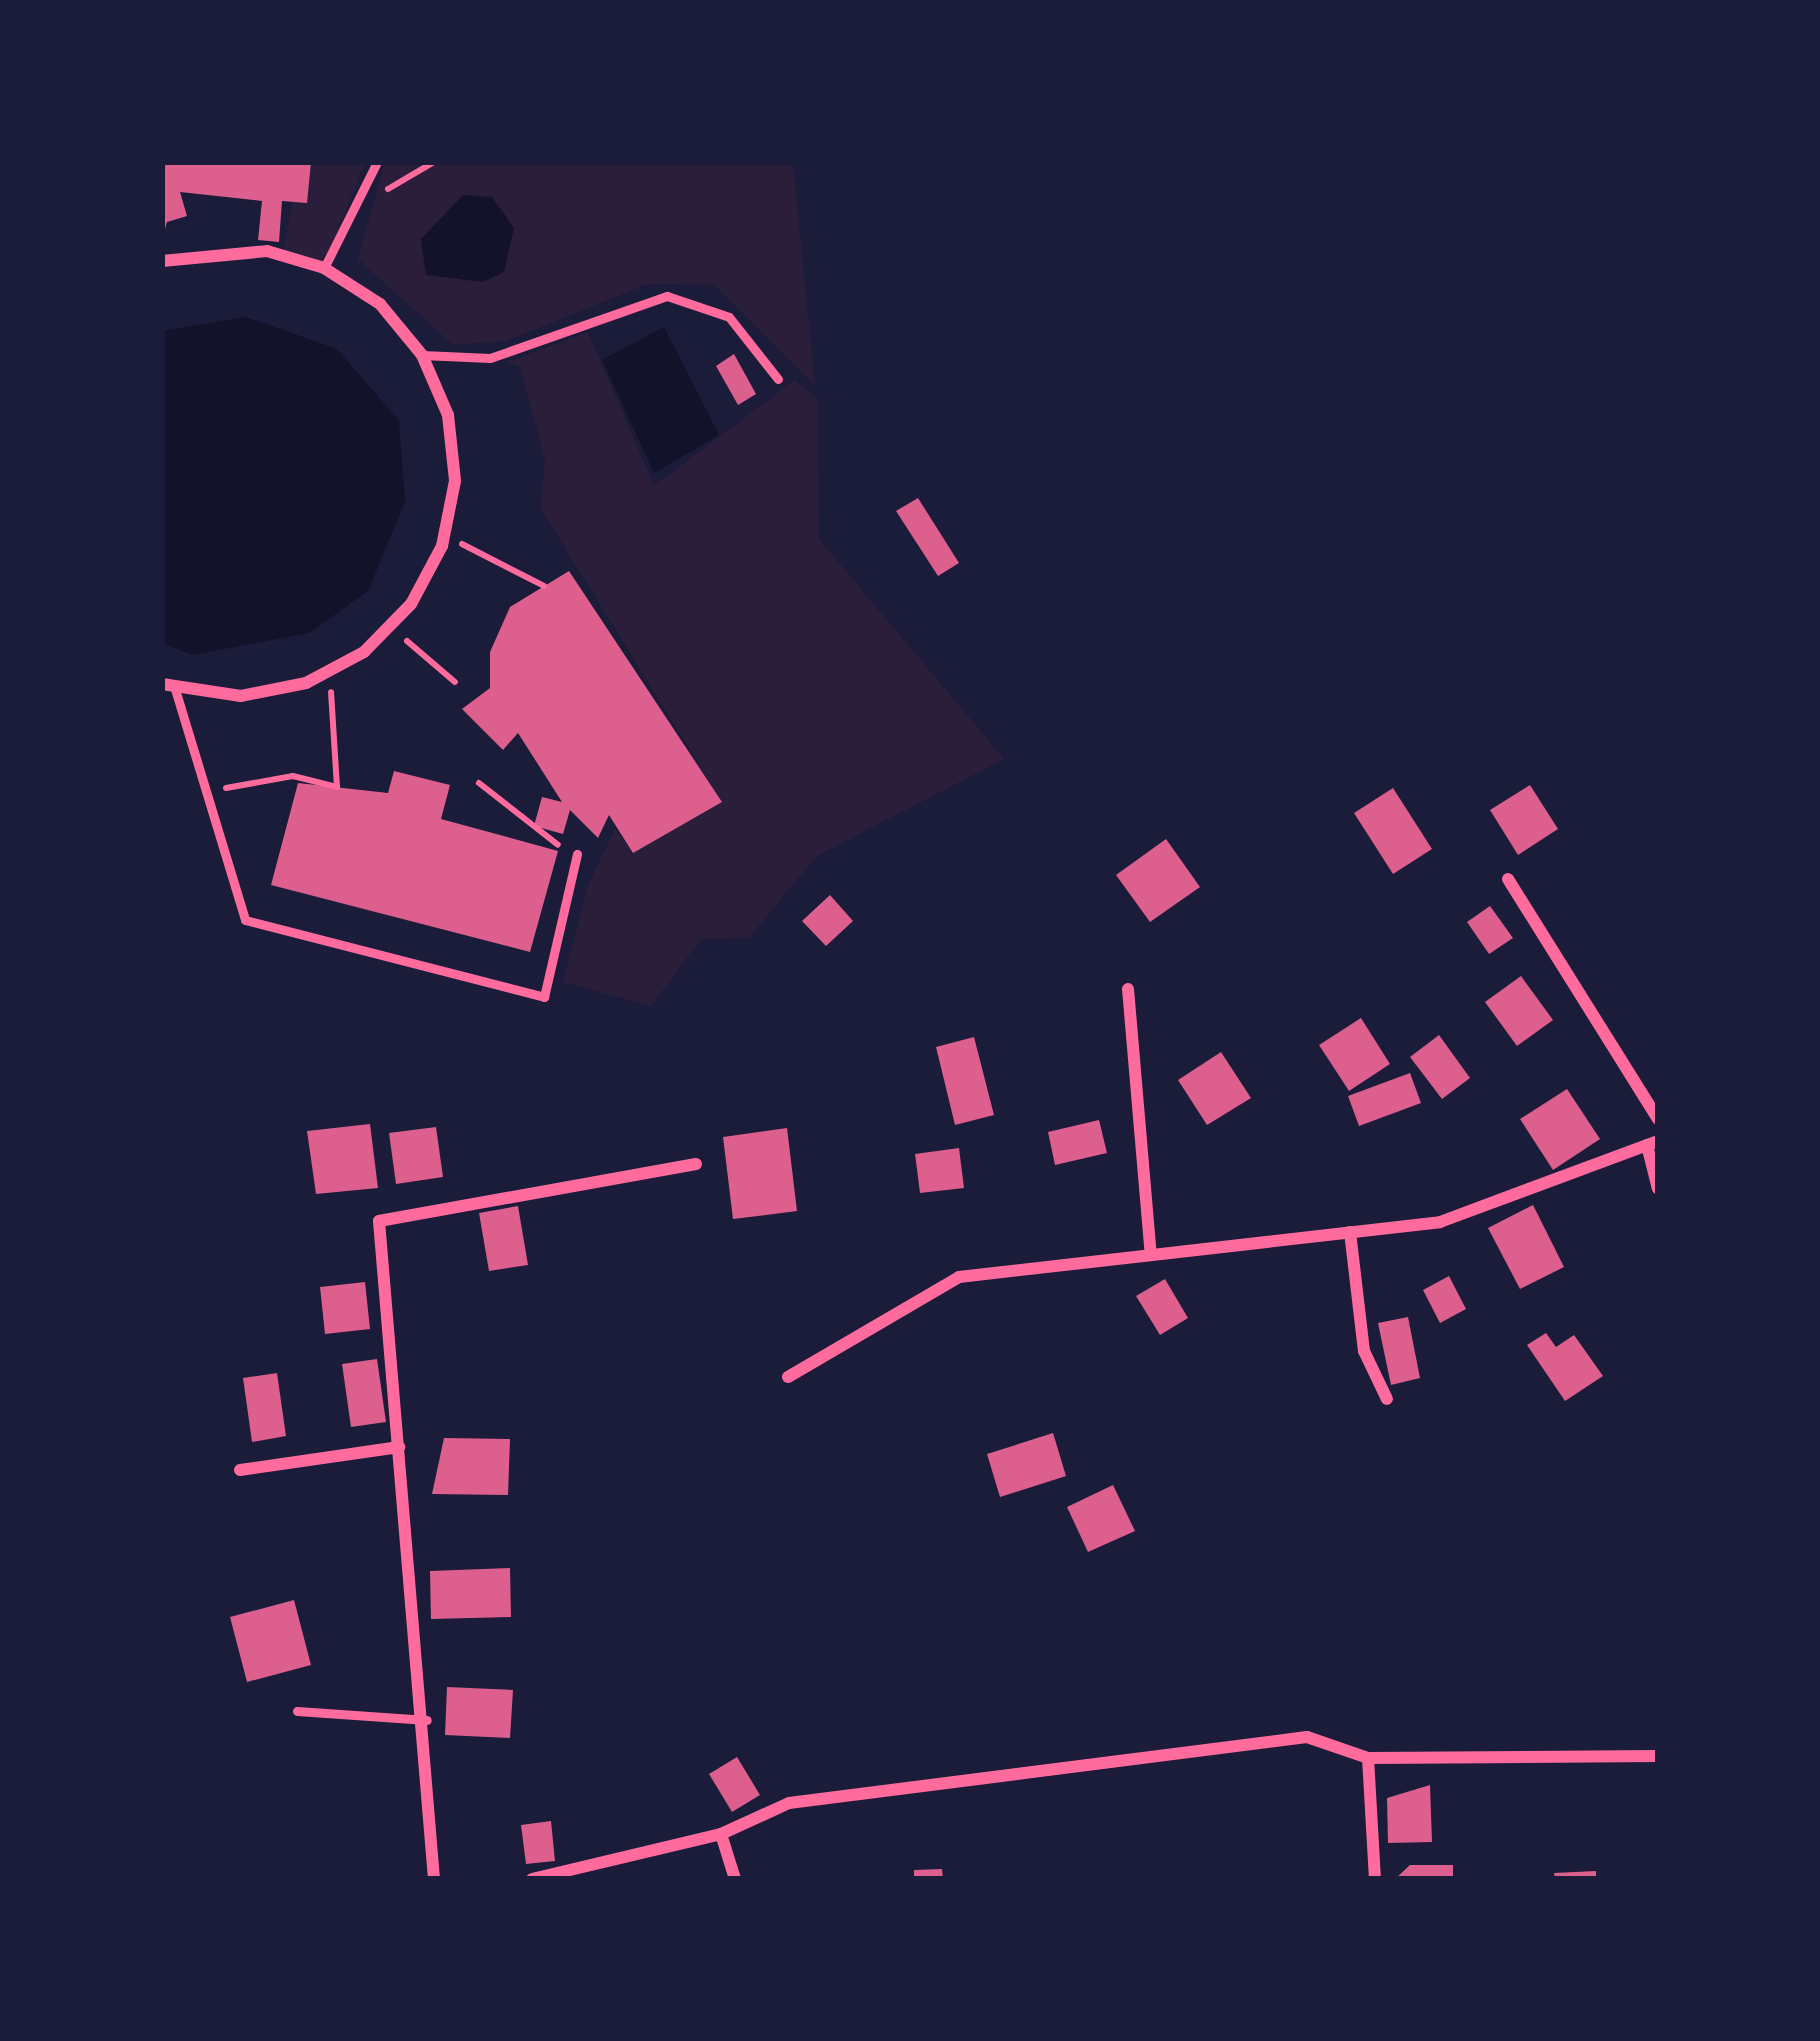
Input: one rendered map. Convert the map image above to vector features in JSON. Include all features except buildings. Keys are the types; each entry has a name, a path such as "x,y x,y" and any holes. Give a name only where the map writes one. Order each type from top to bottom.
{"street":[{"path":"162,261 267,251 325,268 380,304 422,355 448,416 455,481 445,535 389,626 330,670 241,696 169,687"},
{"path":"1508,879 1658,1119"},
{"path":"1128,989 1151,1255"},
{"path":"788,1377 959,1276 1440,1222 1653,1143 1658,1189"},
{"path":"434,1879 427,1720 379,1221 696,1164"},
{"path":"1350,1232 1364,1351 1388,1399"},
{"path":"240,1470 399,1447"},
{"path":"532,1879 721,1834 789,1803 1307,1738 1368,1758 1658,1756"},
{"path":"1368,1758 1375,1879"},
{"path":"721,1834 735,1879"}],"lane":[{"path":"325,268 364,203 377,162"},
{"path":"422,355 490,358 668,296 729,317 778,379"},
{"path":"169,687 245,920 544,997 577,854"},
{"path":"297,1711 427,1720"}],"path":[{"path":"364,203 434,162"},
{"path":"445,535 544,586"},
{"path":"389,626 455,682"},
{"path":"200,793 293,776 337,787 330,670"},
{"path":"479,783 527,831 577,854"}],"shaded area":[{"path":"299,162 365,162 324,268 283,253"},
{"path":"385,162 793,162 815,386 715,285 648,284 506,341 453,345 358,259"},
{"path":"463,195 492,197 514,228 504,272 483,282 426,275 421,239"},
{"path":"246,317 337,349 399,421 405,501 368,591 309,633 192,655 162,643 162,331"},
{"path":"664,327 719,435 654,473 602,360"},
{"path":"588,332 654,486 795,380 817,399 819,539 1004,759 817,856 749,938 701,939 651,1006 563,982 588,885 615,828 633,853 722,802 541,509 545,460 520,367 507,362"}]}
